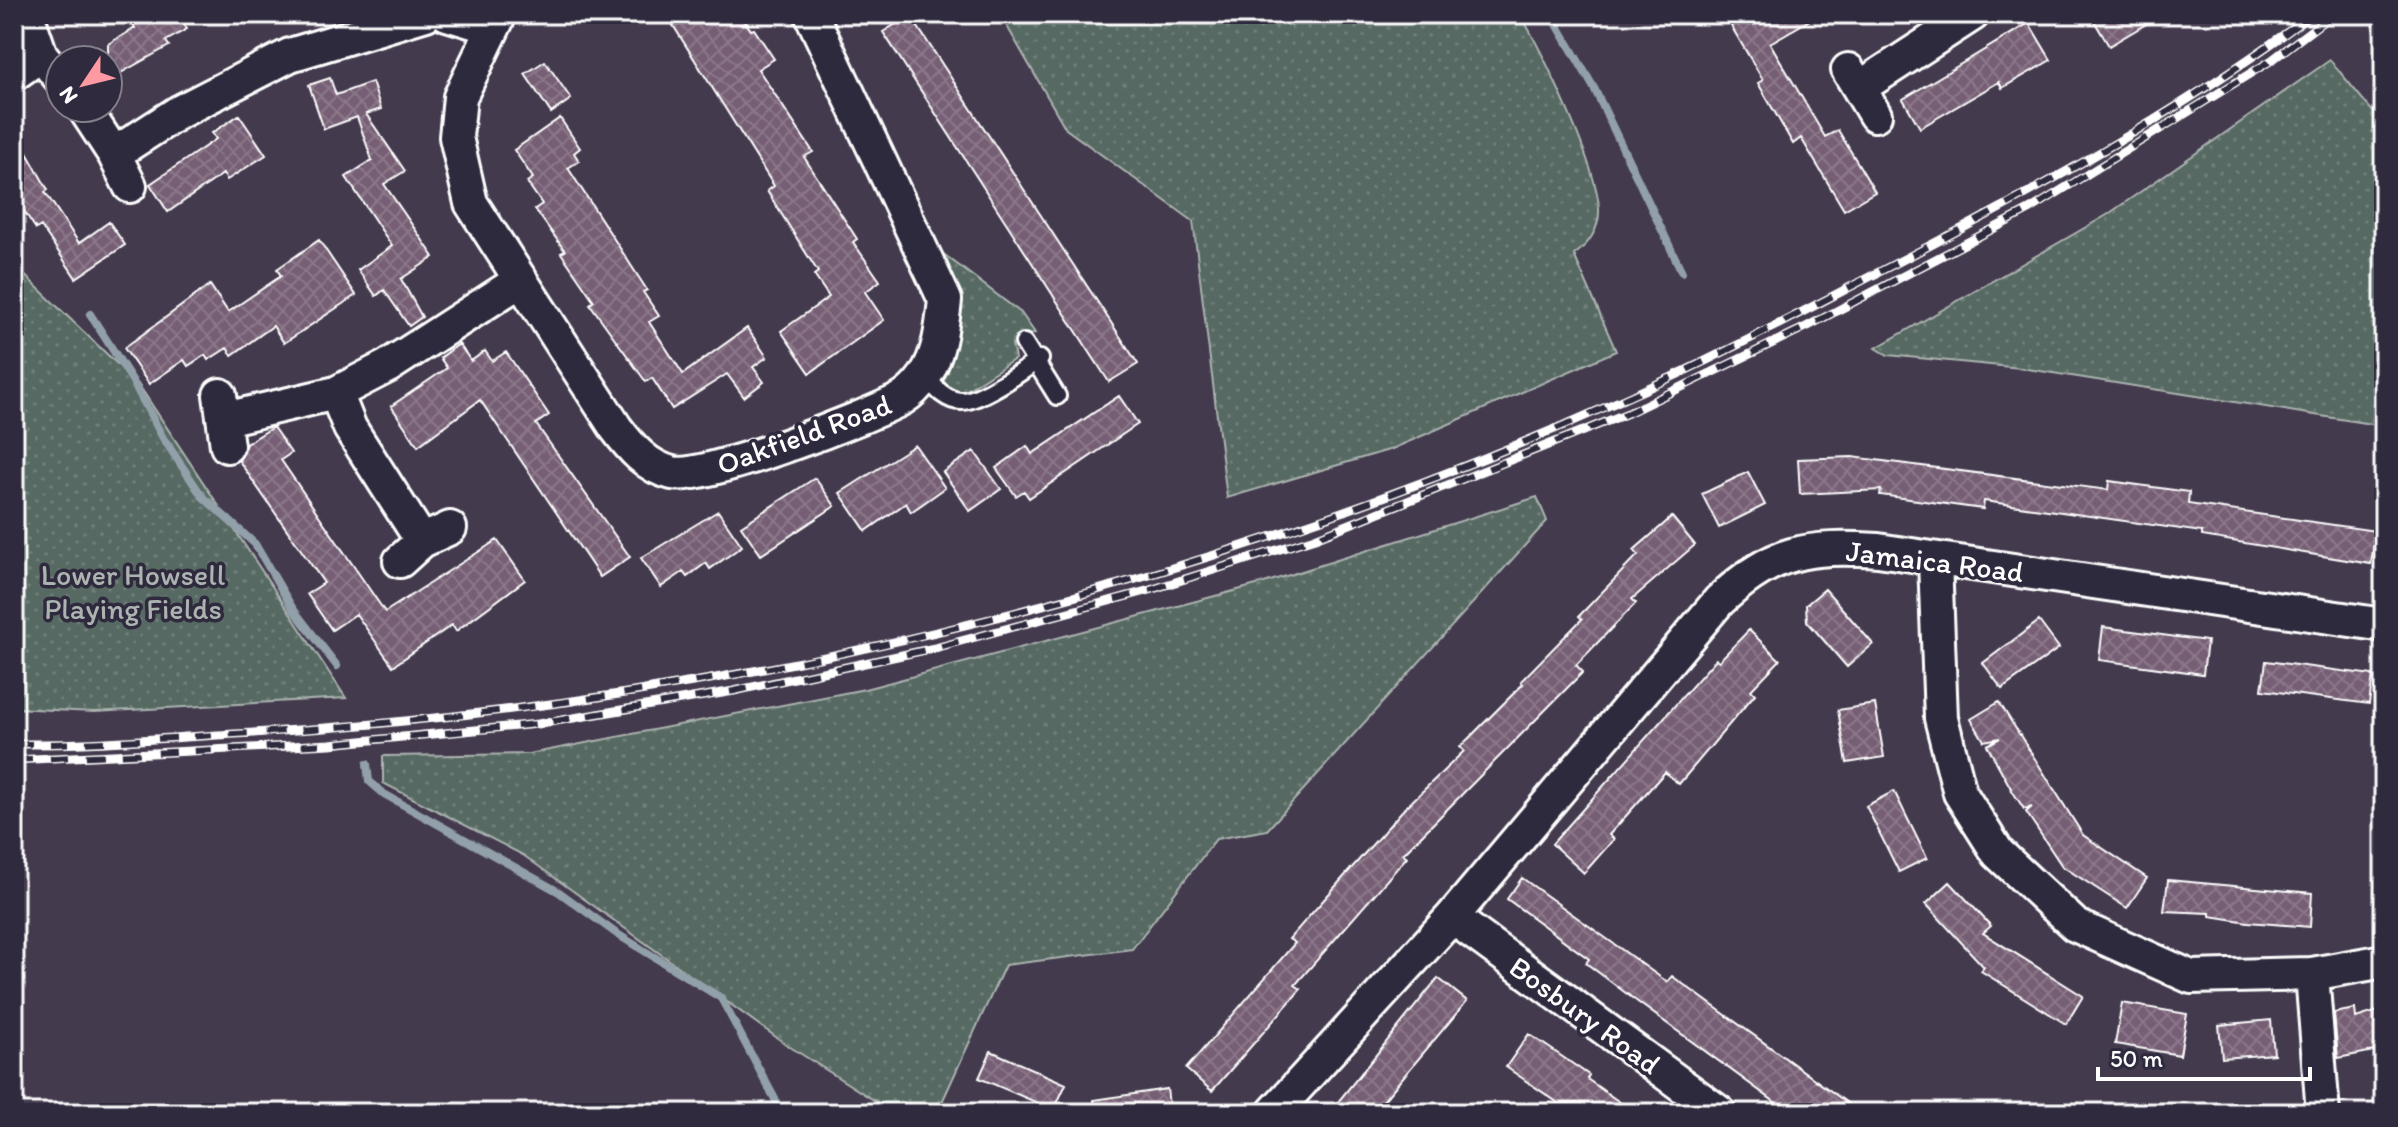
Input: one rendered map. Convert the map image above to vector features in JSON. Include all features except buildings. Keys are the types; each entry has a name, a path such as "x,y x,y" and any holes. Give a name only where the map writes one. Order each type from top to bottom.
{"street":[{"path":"114,154 179,112 290,55 426,14"},
{"name":"Oakfield Road","path":"447,14 496,21 460,97 456,137 471,203 625,441 635,453 674,474 726,465 861,417 906,396 925,376 940,345 945,300 811,14"},
{"path":"1860,91 1973,14"},
{"path":"30,23 44,54"},
{"path":"14,74 44,68"},
{"path":"94,124 130,186"},
{"path":"224,420 336,393 388,366 521,280"},
{"path":"336,393 350,428 424,543"},
{"name":"Jamaica Road","path":"1273,1113 1452,917 1709,613 1741,580 1796,551 1878,550 1935,561 2384,625"},
{"path":"1935,561 1941,718 1960,793 1998,853 2075,925 2191,977 2312,974 2384,961"},
{"name":"Bosbury Road","path":"1452,917 1720,1113"},
{"path":"2312,974 2323,1113"}],"lane":[{"path":"1024,343 1057,396"},
{"path":"925,376 943,395 961,402 977,397 1037,360"}],"green space":[{"path":"1000,14 1520,14 1568,110 1596,190 1599,209 1595,230 1574,255 1616,351 1392,449 1227,498 1193,221 1066,129"},
{"path":"2330,60 2384,125 2384,426 2021,368 1888,355 1876,348 2107,215"},
{"path":"933,246 1021,313 1035,333 1012,344 1015,359 960,394 943,386 945,365"},
{"name":"Lower Howsell Playing Fields","path":"14,265 138,384 346,698 94,712 14,708"},
{"path":"1537,497 1547,521 1267,830 1216,839 1132,949 1005,965 937,1113 894,1113 787,1045 523,855 383,783 383,756 529,754 865,689 1264,583"}],"waterway":[{"path":"1551,14 1594,88 1682,272"},
{"path":"90,314 132,380 163,438 202,496 255,544 293,609 337,666"},
{"path":"367,764 369,781 384,794 559,892 617,934 721,998 776,1101 774,1113"}],"railway":[{"path":"14,744 125,741 414,720 593,698 770,668 946,630 1120,584 1292,530 1460,468 1626,398 1754,337 2101,152 2209,86 2312,14"},
{"path":"14,760 330,744 538,724 734,691 935,648 1150,590 1315,538 1628,413 1808,326 2031,209 2272,60 2333,14"}]}
